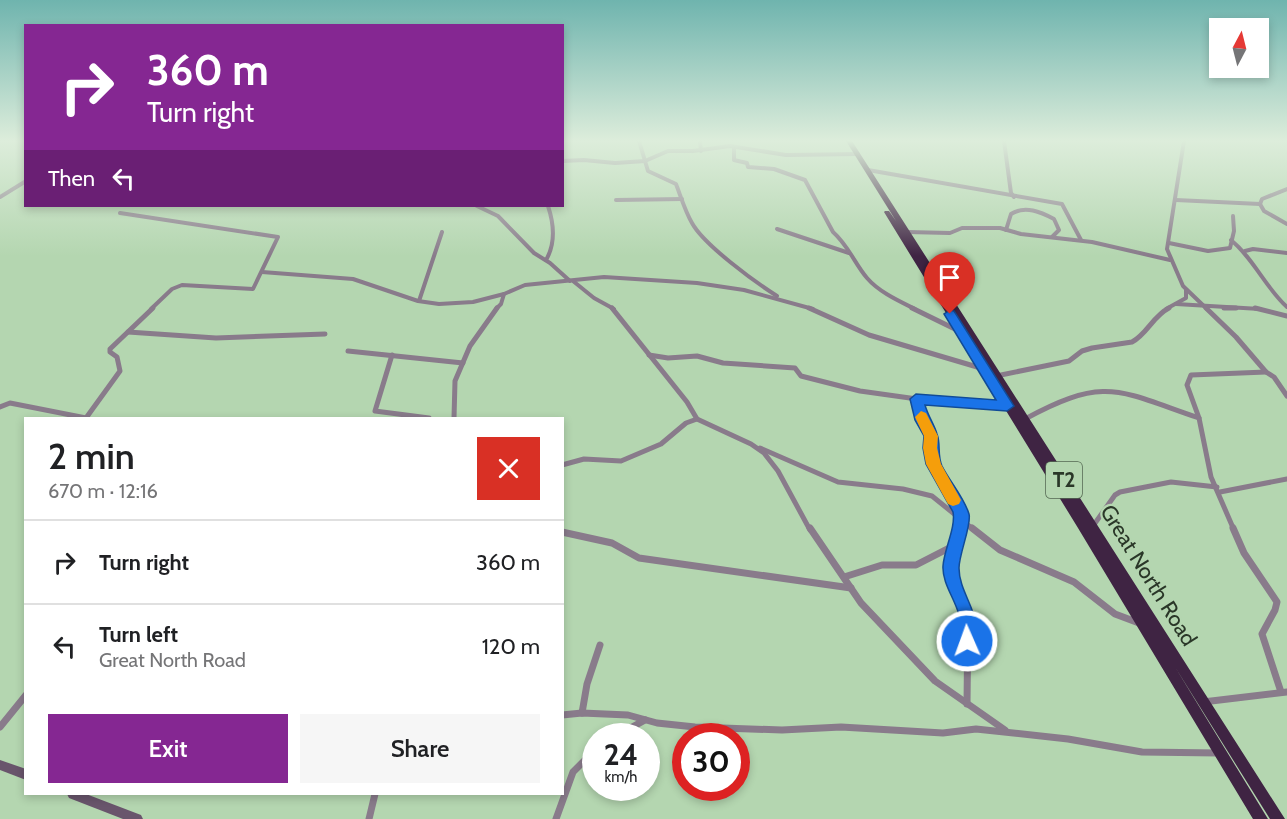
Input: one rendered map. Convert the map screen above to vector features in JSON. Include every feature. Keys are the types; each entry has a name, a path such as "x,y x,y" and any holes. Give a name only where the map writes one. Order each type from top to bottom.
{"highway":[{"name":"Great North Road","path":"870,179 961,332 1025,419 1278,819"},
{"name":"Great North Road","path":"874,179 907,232 1007,406 1261,819"}],"street":[{"path":"665,179 676,184 692,224 702,237 761,286 783,299"},
{"path":"803,179 833,231 868,279 883,292 961,332"},
{"path":"918,179 1062,204 1080,240"},
{"path":"1009,179 1011,193 1014,197"},
{"path":"1179,179 1169,243 1170,260 1185,289 1266,372 1274,377 1287,396"},
{"path":"0,197 24,182"},
{"path":"1260,204 1262,199 1287,189"},
{"path":"616,200 682,199"},
{"path":"1176,200 1260,204"},
{"path":"1260,204 1264,211 1287,224"},
{"path":"479,207 498,216 534,253 594,298 614,309 687,402 697,419 838,482 903,489 926,494 940,501 1000,549 1074,582 1115,614 1142,624"},
{"path":"546,260 552,246 554,225 548,207"},
{"path":"1006,230 1007,220 1017,210 1032,208 1054,219 1059,229 1052,237"},
{"path":"87,417 120,371 117,357 110,352 110,349 177,286 251,290 262,272 278,235 120,213"},
{"path":"1169,243 1220,252 1230,248 1234,231 1233,216"},
{"path":"907,232 950,233 962,228 1006,230 1020,234 1080,240 1170,260"},
{"path":"777,230 850,254"},
{"path":"419,301 442,231"},
{"path":"1231,240 1245,251 1270,291 1287,307"},
{"path":"1245,251 1250,249 1287,253"},
{"path":"262,272 322,274 356,279 419,301 450,304 478,301 525,285 618,277 658,282 697,283 783,299 810,308 869,335 990,374 1068,361 1082,351 1092,348 1132,342 1138,339 1159,313 1186,298 1185,289"},
{"path":"454,417 453,387 467,352 491,314 501,304 504,294"},
{"path":"1176,304 1228,308 1252,307 1287,316"},
{"path":"128,332 216,338 325,334"},
{"path":"348,351 410,359 453,360 463,363"},
{"path":"453,360 467,352"},
{"path":"649,355 668,358 697,356 723,363 795,369 804,377 860,391 916,399 1007,406"},
{"path":"392,356 378,395 375,411 419,417"},
{"path":"1190,703 1269,696 1284,692 1262,634 1276,610 1276,602 1244,553 1208,467 1199,418 1188,389 1191,375 1266,372"},
{"path":"1025,419 1045,407 1103,391 1126,393 1199,418"},
{"path":"916,399 922,420 931,436 930,448 934,464 961,512 962,519 952,558 952,576 968,616 967,704"},
{"path":"0,407 10,403 81,417"},
{"path":"564,464 572,461 621,460 631,457 661,444 686,423 697,419"},
{"path":"758,448 772,462 810,529 866,609 893,635 918,665 967,704 1006,731"},
{"path":"1093,526 1115,495 1120,492 1171,482 1218,490 1287,479"},
{"path":"564,532 626,547 639,558 851,588"},
{"path":"844,577 882,565 916,565 955,544"},
{"path":"582,713 587,684 600,645"},
{"path":"0,727 24,697"},
{"path":"564,715 582,713 628,715 645,720 695,727 782,730 841,727 944,733 976,729 1006,731 1142,752 1220,753"},
{"path":"640,723 645,720"},
{"path":"564,790 566,783 582,761"},
{"path":"0,765 24,774"},
{"path":"76,795 137,819"},
{"path":"369,819 375,795"},
{"path":"556,819 563,795"}],"slow traffic":[{"path":"921,417 931,436 931,458 953,500"}],"route":[{"path":"950,314 1007,406 916,399 922,420 931,436 931,458 961,512 962,519 951,567 952,576 968,616 967,641"}]}
